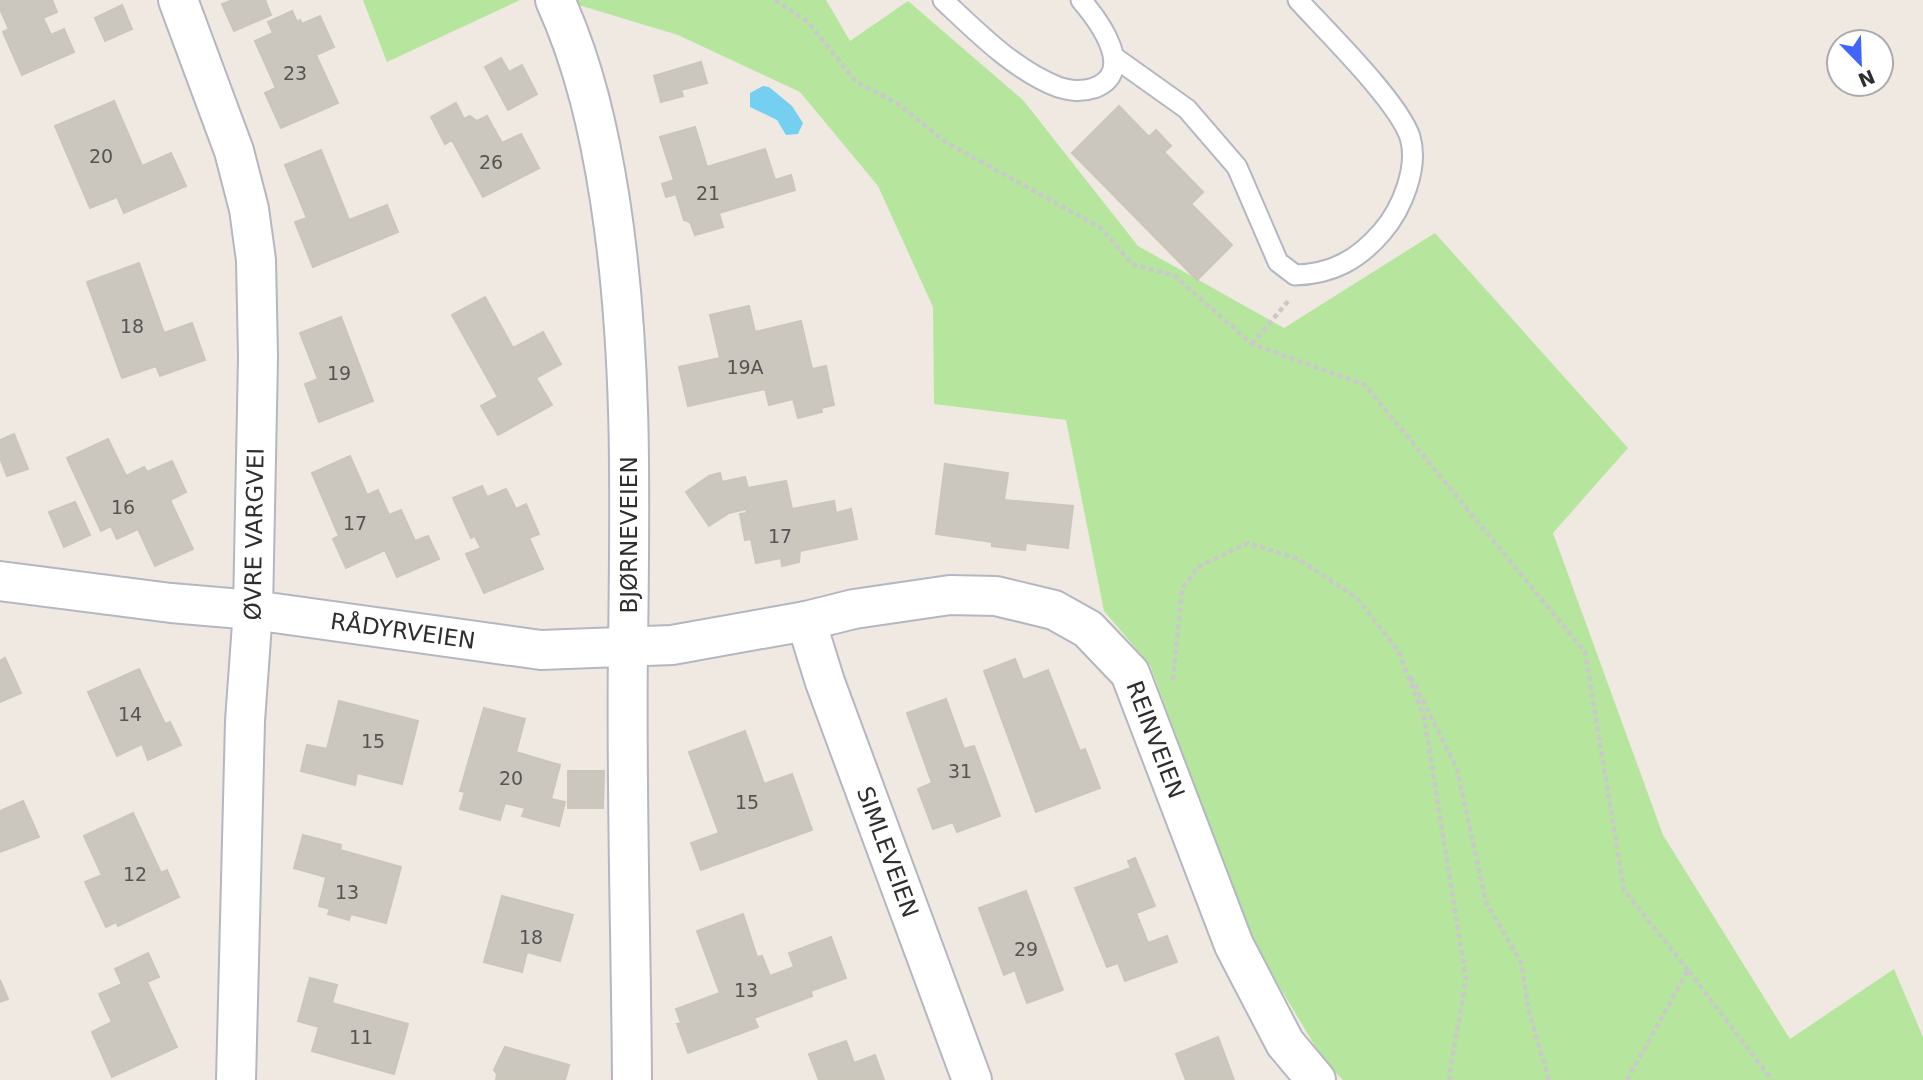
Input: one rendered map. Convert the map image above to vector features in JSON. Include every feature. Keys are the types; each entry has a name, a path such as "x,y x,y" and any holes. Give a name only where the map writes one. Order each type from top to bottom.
{"street":[{"name":"ØVRE VARGVEI","path":"178,0 234,151 249,209 256,260 258,357 253,610 245,721 236,1080"},
{"name":"BJØRNEVEIEN","path":"555,0 573,40 588,85 622,277 629,381 632,522 628,648 632,1080"},
{"name":"RÅDYRVEIEN","path":"0,581 171,603 253,610 541,650 672,645 806,621"},
{"name":"REINVEIEN","path":"806,621 854,609 950,595 996,596 1054,610 1088,629 1130,673 1234,945 1285,1043 1316,1080"},
{"name":"SIMLEVEIEN","path":"806,621 825,682 972,1080"}],"lane":[{"path":"943,0 978,34 1030,72 1058,87 1081,92 1102,85 1112,71 1114,57 1109,40 1081,0"},
{"path":"1114,57 1187,108 1237,167 1278,262 1294,275 1311,275 1338,268 1367,249 1392,220 1412,171 1410,137 1386,98 1298,0"}],"path":[{"path":"775,0 808,22 856,82 897,103 947,143 1101,228 1132,264 1175,276 1252,344 1365,385 1585,652 1625,890 1772,1080"},
{"path":"1252,344 1311,275"},
{"path":"1150,722 1173,682 1182,589 1199,567 1248,543 1298,559 1357,597 1399,652 1457,769 1486,902 1521,962 1530,1012 1549,1080"},
{"path":"1399,652 1423,717 1466,979 1449,1077 1451,1080"},
{"path":"1627,1080 1688,970"}],"green space":[{"path":"363,0 520,0 387,62"},
{"path":"562,0 826,0 850,41 908,1 1023,100 1138,246 1284,328 1435,233 1628,448 1553,533 1663,835 1790,1039 1894,969 1923,1037 1923,1080 1343,1080 1324,1061 1252,941 1150,665 1104,611 1066,420 934,404 933,307 878,186 800,92 678,35"}],"water":[{"path":"763,86 769,87 792,106 803,123 798,134 786,135 777,120 750,107 750,93"}],"building":[{"path":"0,0 52,0 57,12 43,18 51,35 64,29 74,52 22,75 3,32 9,29 0,9"},
{"path":"233,0 265,0 271,15 234,31 222,4"},
{"path":"122,5 132,29 105,41 95,18"},
{"path":"292,11 297,22 300,20 302,24 320,16 334,47 316,55 338,103 281,128 265,93 276,88 255,41 273,33 268,22"},
{"path":"501,58 509,72 522,65 537,94 508,110 485,67"},
{"path":"701,62 707,83 681,90 683,96 661,102 654,76"},
{"path":"114,101 142,166 171,153 186,186 124,213 117,197 90,208 55,126"},
{"path":"456,103 464,119 470,116 477,121 487,116 502,143 521,134 539,168 483,197 452,140 445,144 431,117"},
{"path":"1119,106 1149,137 1156,130 1171,146 1164,152 1203,192 1191,204 1232,245 1197,280 1072,153"},
{"path":"695,127 707,167 765,149 775,180 791,175 795,190 719,213 723,227 695,235 690,222 684,220 676,194 666,197 662,184 674,180 660,137"},
{"path":"321,150 349,220 387,205 398,232 313,267 295,222 307,218 285,165"},
{"path":"139,263 164,333 192,323 205,360 160,376 156,366 122,378 87,282"},
{"path":"485,297 513,348 543,332 561,364 536,378 552,405 498,435 481,406 498,397 452,315"},
{"path":"749,306 755,332 801,321 812,369 826,366 834,405 821,408 822,412 798,418 793,399 769,405 765,389 688,406 679,367 720,358 710,315"},
{"path":"341,317 373,401 319,422 305,384 318,379 300,333"},
{"path":"14,434 28,469 7,476 0,458 0,440"},
{"path":"108,439 126,476 144,467 147,472 172,461 186,492 170,500 193,549 155,566 138,529 117,539 111,526 101,531 67,458"},
{"path":"350,456 367,495 378,490 389,515 401,510 415,541 428,536 439,559 397,577 385,550 346,568 333,539 339,536 312,473"},
{"path":"945,464 1008,473 1004,500 1073,506 1068,548 1026,543 1025,550 936,534"},
{"path":"720,473 722,482 745,477 748,488 786,481 792,509 834,501 836,513 851,509 857,539 800,551 799,562 782,566 781,558 756,563 751,539 745,540 740,514 747,513 746,509 729,513 709,526 686,492 709,476"},
{"path":"482,486 487,497 506,489 516,509 526,504 539,534 529,538 543,569 484,593 466,554 481,548 475,536 471,538 453,498"},
{"path":"75,502 90,535 64,547 49,512"},
{"path":"5,658 21,693 0,702 0,661"},
{"path":"1015,659 1023,680 1048,670 1080,751 1085,749 1100,788 1036,812 984,671"},
{"path":"139,669 165,724 170,722 181,745 148,760 142,744 117,756 88,692"},
{"path":"946,699 964,749 974,746 1000,816 957,832 953,822 933,829 918,789 932,783 907,713"},
{"path":"339,701 418,721 402,784 357,773 355,785 301,771 307,745 327,749"},
{"path":"484,708 525,719 516,752 560,765 551,799 565,802 559,826 522,816 525,808 505,803 500,820 460,809 465,792 460,791"},
{"path":"745,731 764,784 792,774 812,830 701,870 691,843 719,833 689,752"},
{"path":"568,771 604,771 603,808 568,808"},
{"path":"23,801 39,837 0,852 0,811"},
{"path":"133,813 161,873 167,870 179,897 118,926 116,922 106,927 85,882 102,875 84,836"},
{"path":"303,835 341,845 340,850 401,867 386,923 351,914 349,920 328,914 330,909 319,906 326,877 294,868"},
{"path":"1135,858 1155,906 1136,913 1148,943 1167,936 1177,962 1125,981 1118,963 1107,967 1075,888 1131,868 1128,861"},
{"path":"1026,891 1063,990 1027,1003 1015,970 1004,975 979,908"},
{"path":"502,896 573,915 560,961 527,952 522,972 484,962"},
{"path":"743,914 757,957 762,956 770,976 794,967 789,953 831,937 846,978 811,991 812,996 754,1018 758,1027 688,1053 677,1024 681,1023 676,1009 720,993 697,931"},
{"path":"148,953 159,977 147,982 177,1047 112,1077 92,1032 112,1022 99,994 122,984 115,969"},
{"path":"310,978 337,985 332,1003 408,1024 394,1074 312,1051 319,1027 298,1021"},
{"path":"0,980 8,999 0,1002"},
{"path":"1218,1037 1234,1080 1186,1080 1176,1054"},
{"path":"846,1041 854,1063 875,1055 884,1080 819,1080 809,1054"},
{"path":"505,1047 569,1065 565,1080 496,1080 497,1074 494,1070"}]}
